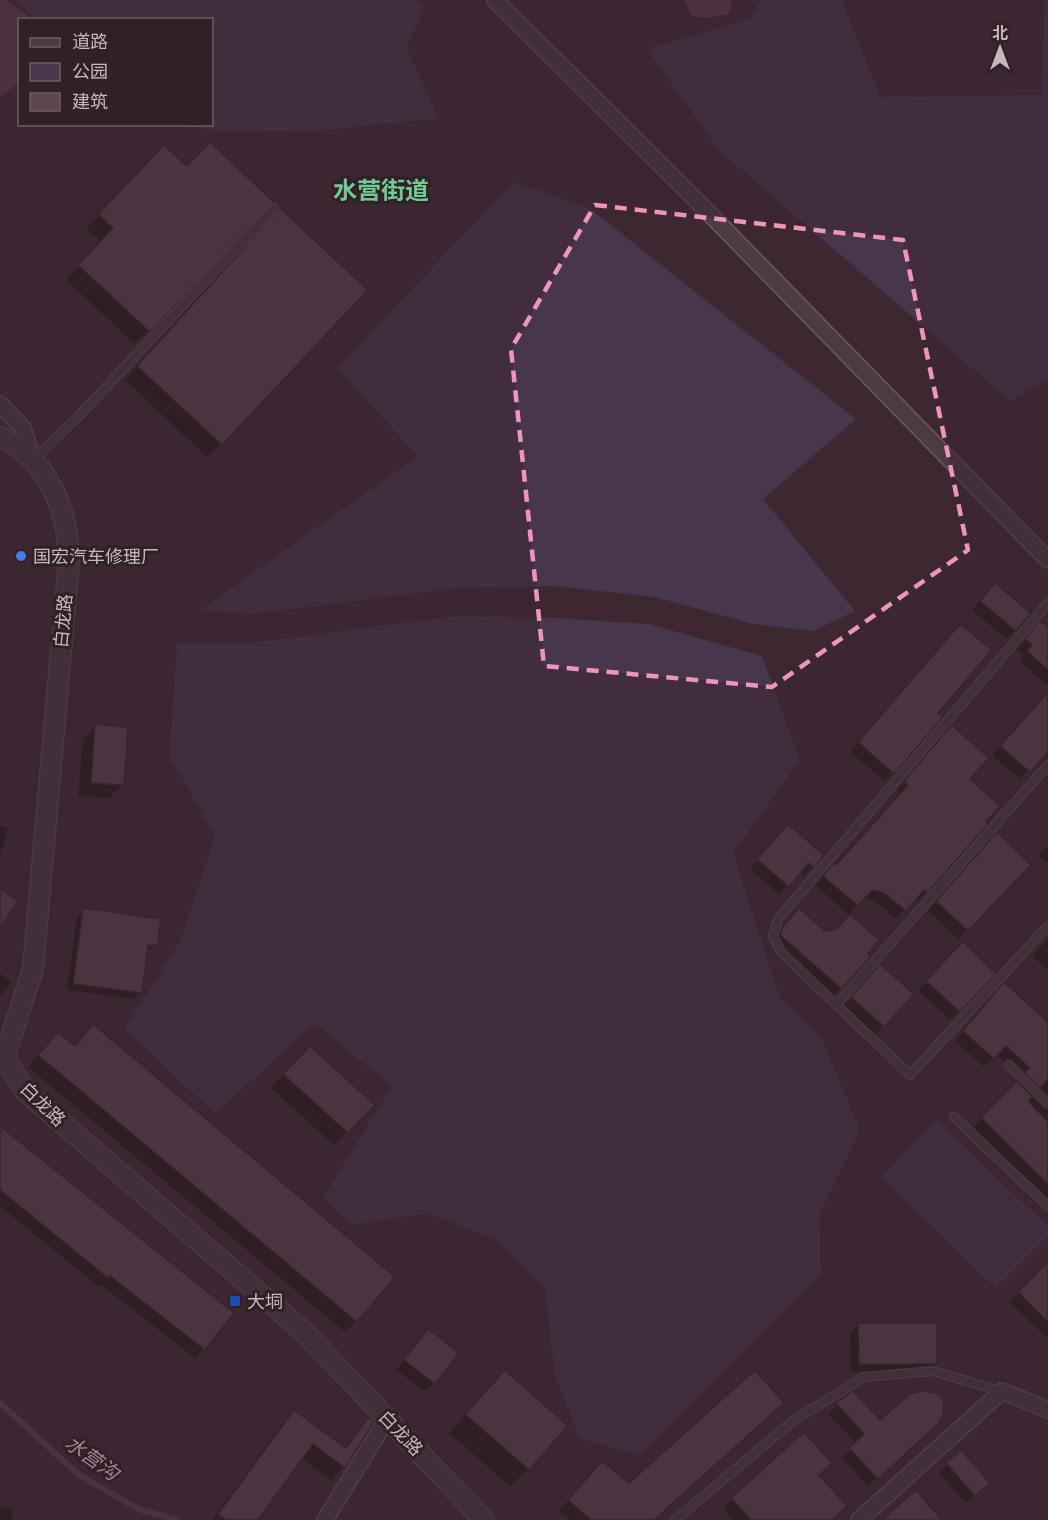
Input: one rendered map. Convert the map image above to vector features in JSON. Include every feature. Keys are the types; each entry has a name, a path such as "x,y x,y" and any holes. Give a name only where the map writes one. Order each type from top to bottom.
{"street":[{"path":"495,0 702,206 1048,560"},
{"path":"0,404 23,428 33,460"},
{"name":"白龙路","path":"0,437 14,444 33,460 53,488 61,505 69,541 33,969 4,1058 26,1092 304,1332 484,1520"},
{"path":"859,1520 1002,1391 1048,1410"},
{"path":"325,1520 387,1419"}],"lane":[{"path":"33,460 76,419 274,208"},
{"path":"1048,603 778,919 773,936 781,952 910,1075 1048,926"},
{"path":"837,1005 1048,765"},
{"path":"1009,1065 1047,1100"},
{"path":"954,1117 1048,1206"},
{"path":"675,1520 793,1420 864,1377 933,1371 1002,1391"}],"highlighted area":[{"path":"595,205 903,240 968,550 772,687 544,666 511,349"}],"green space":[{"path":"14,0 416,0 425,8 406,47 439,118 318,131 230,132 183,126 213,126 213,18 34,18"},
{"path":"761,0 842,0 880,97 1042,95 1044,0 1048,0 1048,380 1010,401 720,151 647,49 750,19"},
{"path":"514,182 589,208 856,419 763,499 855,611 813,631 753,624 655,597 554,586 458,588 252,614 199,611 418,456 337,368"},
{"path":"456,616 555,618 649,624 762,656 800,760 733,853 780,998 821,1037 860,1130 820,1213 821,1275 640,1455 579,1438 554,1372 545,1288 495,1239 426,1213 352,1225 323,1198 392,1086 314,1023 215,1114 125,1028 180,942 215,836 169,755 177,643 251,643"},
{"path":"937,1120 1048,1227 1048,1236 996,1288 881,1177"}],"shaded area":[{"path":"0,0 6,0 31,18 18,18 18,84 0,96"},
{"path":"685,0 732,0 729,14 707,18 691,16"}],"building":[{"path":"210,142 274,202 150,332 78,265 113,228 98,214 164,145 187,166"},
{"path":"280,208 368,290 222,445 137,366"},
{"path":"995,583 1031,613 1016,631 980,601"},
{"path":"1040,621 1048,627 1048,670 1027,651 1032,645 1025,639"},
{"path":"960,624 992,650 938,713 943,717 894,774 858,742"},
{"path":"1048,692 1048,752 1030,772 1000,746"},
{"path":"95,724 128,727 124,785 91,783"},
{"path":"952,725 989,758 970,779 1000,806 986,822 988,824 927,893 924,890 906,911 884,893 872,890 858,906 823,876 834,863 836,865 908,785 904,781"},
{"path":"788,824 824,855 814,868 809,863 789,887 757,859"},
{"path":"997,832 1031,865 968,931 936,901"},
{"path":"0,889 18,901 0,928"},
{"path":"83,908 161,919 157,946 148,945 142,993 73,984"},
{"path":"799,908 825,931 837,929 850,914 879,940 868,954 871,956 842,989 780,935 782,928"},
{"path":"963,941 996,974 960,1012 926,981"},
{"path":"880,964 914,994 884,1027 851,997"},
{"path":"1004,982 1048,1022 1048,1079 1040,1088 1025,1073 1030,1068 1006,1046 994,1059 963,1031"},
{"path":"93,1024 395,1277 357,1322 38,1055 58,1032 75,1046"},
{"path":"310,1046 375,1105 348,1133 283,1074"},
{"path":"1017,1081 1032,1097 1028,1101 1048,1122 1048,1184 981,1117"},
{"path":"0,1126 234,1313 205,1350 110,1276 108,1278 0,1190"},
{"path":"1048,1262 1048,1322 1018,1292"},
{"path":"858,1323 937,1323 937,1364 859,1364"},
{"path":"428,1329 459,1353 435,1384 404,1360"},
{"path":"505,1370 568,1426 529,1470 465,1414"},
{"path":"755,1370 784,1403 654,1520 591,1520 568,1500 602,1461 629,1483"},
{"path":"853,1391 880,1420 910,1394 923,1391 935,1393 944,1399 943,1415 938,1424 878,1479 849,1448 864,1434 836,1403"},
{"path":"294,1410 346,1448 369,1417 374,1422 345,1468 313,1444 258,1520 226,1520 218,1514"},
{"path":"804,1432 832,1463 819,1475 847,1506 832,1520 751,1520 731,1498"},
{"path":"961,1450 990,1483 975,1496 946,1463"},
{"path":"916,1490 942,1520 882,1520"}],"waterway":[{"name":"水营沟","path":"0,1403 78,1474 138,1509 177,1520"}],"place":[{"name":"国宏汽车修理厂","path":"21,556"},
{"name":"大垌","path":"235,1301"}],"district":[{"name":"水营街道","path":"381,191"}]}
